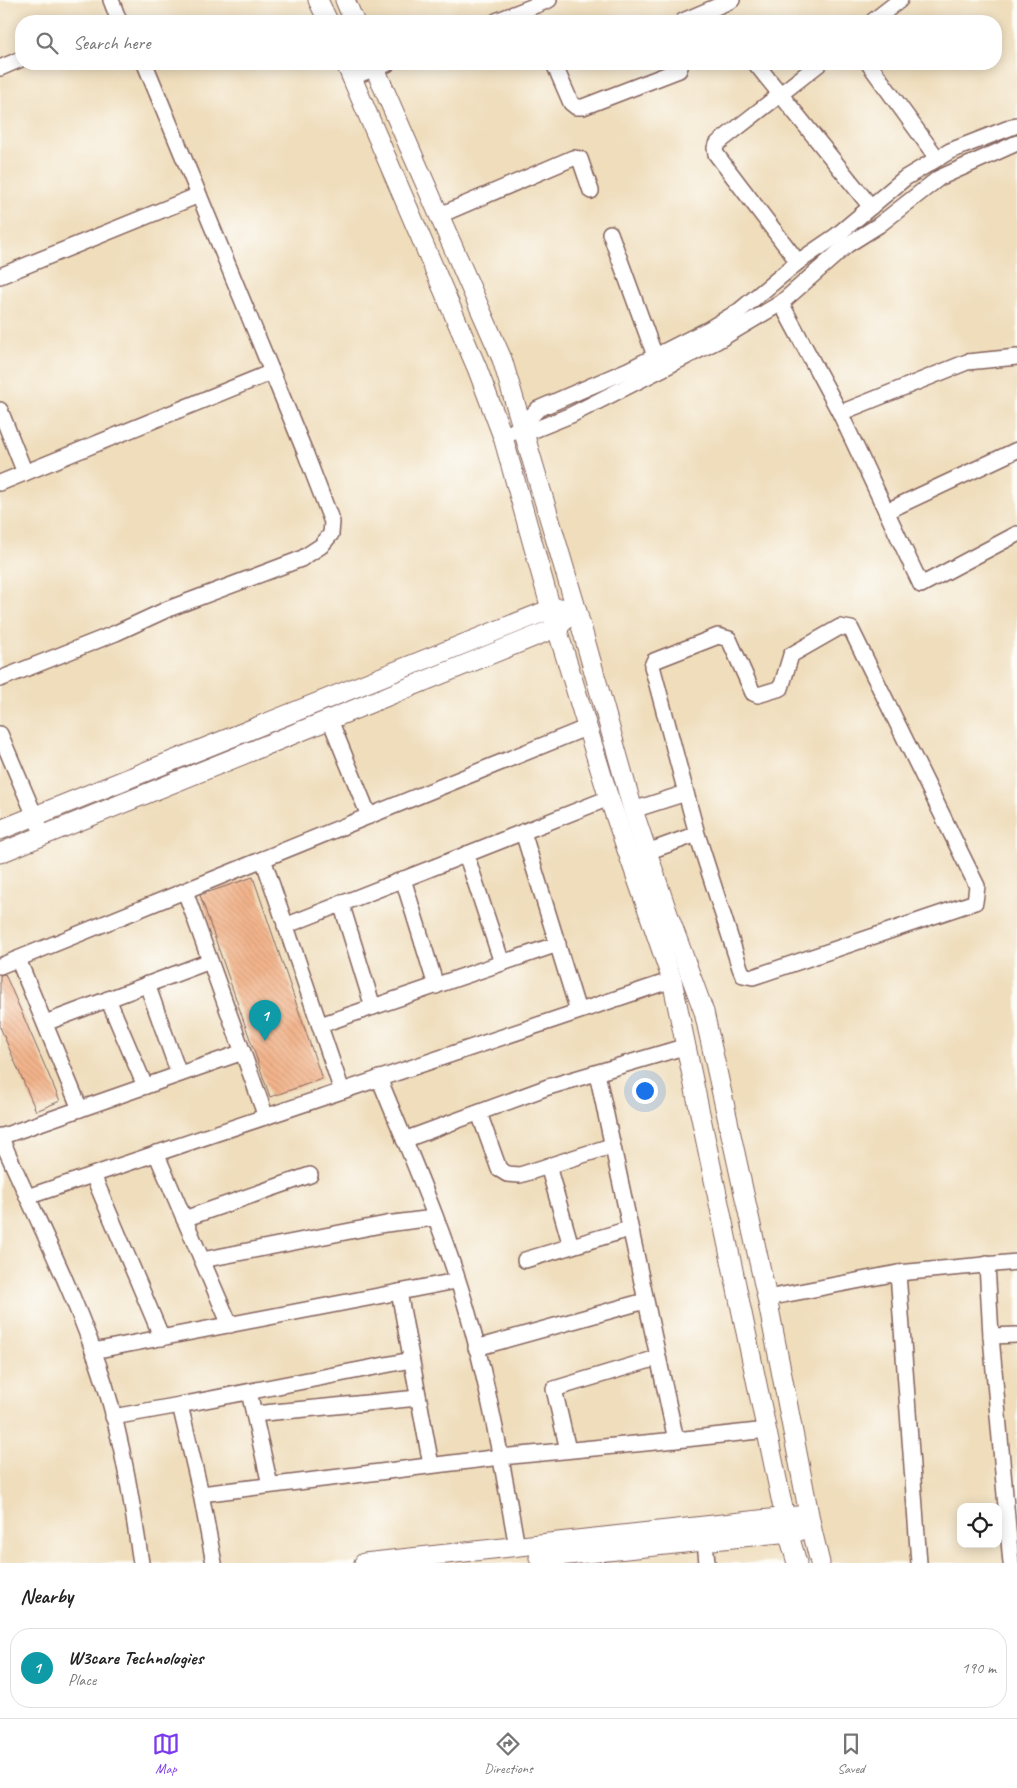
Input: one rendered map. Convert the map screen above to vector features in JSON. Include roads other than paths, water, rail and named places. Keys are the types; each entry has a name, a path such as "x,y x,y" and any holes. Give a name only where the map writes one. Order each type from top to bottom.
{"street":[{"path":"111,0 116,15"},
{"path":"318,0 325,15"},
{"path":"345,0 351,15"},
{"path":"533,15 549,0"},
{"path":"697,15 732,0"},
{"path":"881,15 900,0"},
{"path":"0,68 15,62"},
{"path":"0,679 116,633 168,609 301,559 321,546 331,534 332,522 147,70"},
{"path":"349,70 477,368 502,437 551,609 609,798 672,980 787,1525 797,1563"},
{"path":"380,70 502,359 634,810 704,1012 767,1298 810,1522 820,1563"},
{"path":"557,70 571,103 576,107 583,107 679,70"},
{"path":"761,70 871,207"},
{"path":"798,262 716,154 715,148 718,143 811,70"},
{"path":"873,70 937,158"},
{"path":"502,437 522,426 538,409 655,356 709,329 739,311 798,262 836,236 905,178 950,151 1017,125"},
{"path":"522,426 534,430 571,415 679,362 781,303 847,246 879,225 939,178 1017,143"},
{"path":"440,215 573,158 580,159 591,191"},
{"path":"0,276 199,195"},
{"path":"610,233 655,356"},
{"path":"781,303 840,413 921,585 1017,534"},
{"path":"840,413 967,362 1017,357"},
{"path":"0,483 272,372"},
{"path":"0,410 25,473"},
{"path":"887,511 1017,450"},
{"path":"0,830 551,609 576,608"},
{"path":"2,848 43,835 558,628 576,608"},
{"path":"840,628 851,629 969,869 977,886 978,895 975,902 753,977 743,975 696,834 686,793 652,666 654,661 718,636 724,637 728,639 753,693 758,695 781,688 791,655 840,628"},
{"path":"330,720 369,816"},
{"path":"0,966 588,726"},
{"path":"0,734 43,835"},
{"path":"634,810 686,793"},
{"path":"285,926 609,798"},
{"path":"523,832 578,1011"},
{"path":"647,852 696,834"},
{"path":"466,854 502,963"},
{"path":"263,859 342,1091"},
{"path":"403,879 436,986"},
{"path":"185,891 266,1117"},
{"path":"341,903 373,1007"},
{"path":"320,1025 558,944"},
{"path":"18,959 80,1109"},
{"path":"45,1023 210,961"},
{"path":"27,1197 672,980"},
{"path":"147,984 179,1074"},
{"path":"108,999 144,1086"},
{"path":"404,1140 548,1087 687,1046"},
{"path":"141,1563 128,1481 93,1351 85,1328 0,1136 243,1052"},
{"path":"597,1073 611,1146 676,1440"},
{"path":"379,1078 434,1218 456,1281 476,1348 500,1457 517,1547"},
{"path":"479,1113 499,1169 507,1174 520,1175 611,1146"},
{"path":"156,1153 230,1324"},
{"path":"548,1166 571,1246"},
{"path":"93,1175 162,1338"},
{"path":"184,1219 310,1175"},
{"path":"202,1260 386,1224 434,1218"},
{"path":"524,1260 630,1229"},
{"path":"767,1298 898,1273 1017,1262"},
{"path":"987,1264 991,1336 1011,1563"},
{"path":"898,1273 919,1563"},
{"path":"93,1351 456,1281"},
{"path":"399,1292 431,1465"},
{"path":"476,1348 645,1301"},
{"path":"991,1336 1017,1335"},
{"path":"568,1450 554,1389 658,1358"},
{"path":"112,1417 411,1360"},
{"path":"249,1392 270,1485"},
{"path":"254,1414 418,1398"},
{"path":"180,1405 201,1494 214,1563"},
{"path":"201,1494 500,1457 767,1430"},
{"path":"364,1563 517,1547 810,1522"},
{"path":"490,1563 705,1541 787,1525"},
{"path":"705,1541 707,1563"}],"place":[{"name":"W3care Technologies","path":"265,1041"}]}
